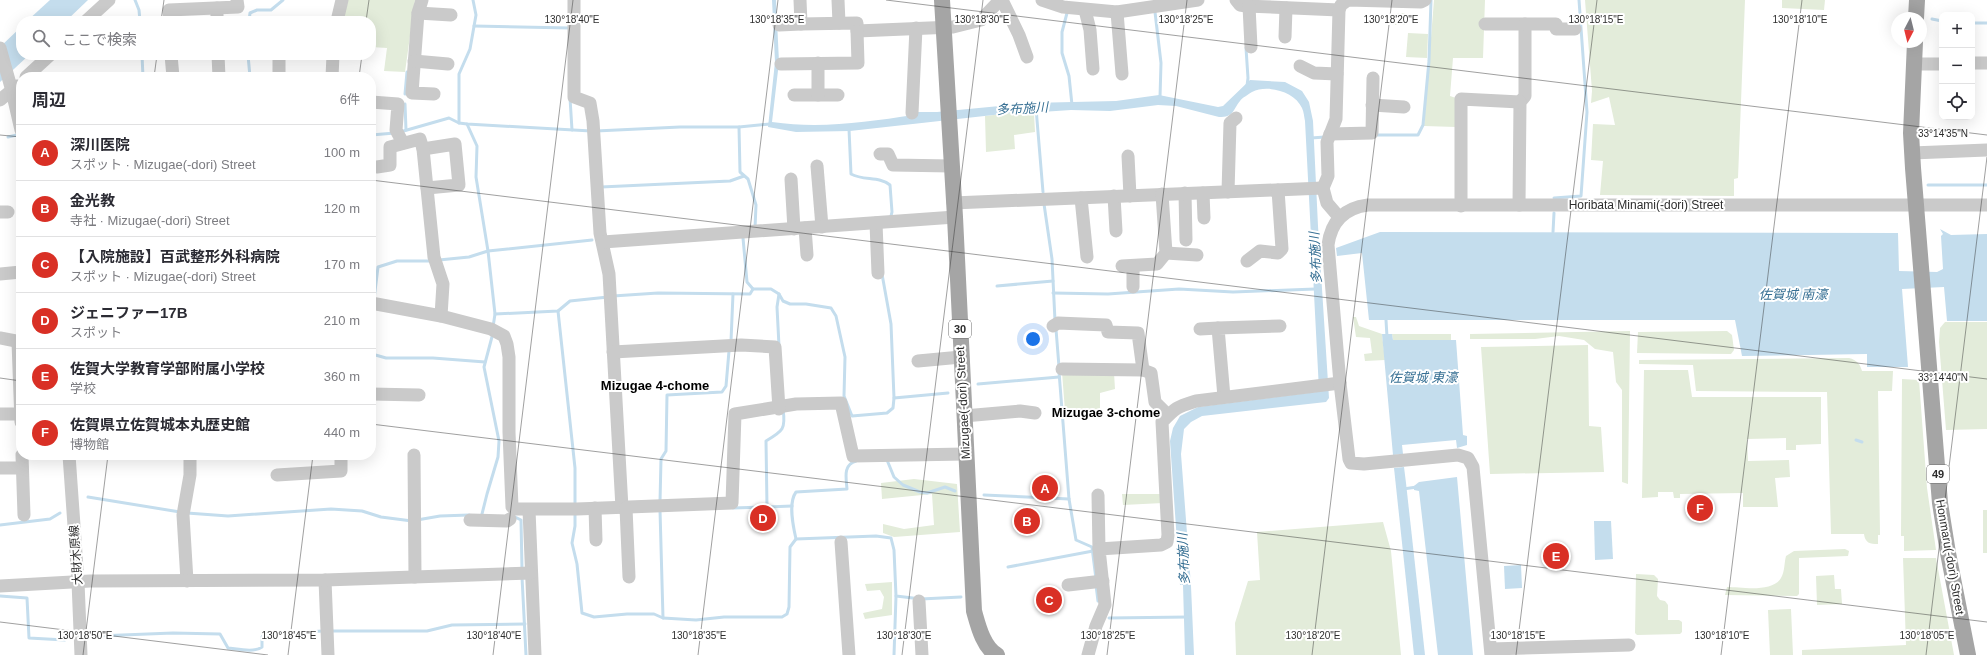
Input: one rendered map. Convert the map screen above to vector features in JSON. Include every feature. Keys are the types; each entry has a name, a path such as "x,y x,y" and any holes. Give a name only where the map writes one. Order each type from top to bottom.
{"main road":[{"name":"Mizugae(-dori) Street","path":"942,0 974,611 981,636 994,654"},
{"path":"1916,12 1917,0"},
{"name":"49","path":"1915,48 1912,153 1915,205"},
{"name":"Honmaru(-dori) Street","path":"1915,205 1940,504 1948,556 1968,655"}],"street":[{"path":"91,16 109,0"},
{"path":"170,16 169,10 238,7 238,0"},
{"path":"338,16 342,0"},
{"path":"412,93 418,13 422,0"},
{"path":"574,0 574,97 590,103 600,233 609,274 629,577"},
{"path":"800,0 801,24"},
{"path":"838,0 839,23"},
{"path":"1042,0 1063,7 1118,12 1198,0"},
{"path":"603,242 876,223 954,210 1081,198 1315,188 1328,176 1328,138 1336,119 1339,10 1341,5 1348,0 1421,2 1425,0"},
{"path":"857,32 943,27 981,20 999,1 1019,35 1027,57"},
{"path":"1251,47 1243,4 1286,8 1339,10"},
{"path":"217,8 217,16"},
{"path":"1284,37 1286,8"},
{"path":"1085,10 1090,30 1093,69"},
{"path":"1118,12 1122,74"},
{"path":"418,13 451,15"},
{"path":"779,25 857,23 858,63 781,64"},
{"path":"1485,24 1556,24 1556,29 1575,30"},
{"path":"1519,206 1520,102 1525,96 1525,24"},
{"path":"912,113 916,28"},
{"path":"0,48 16,84"},
{"path":"31,72 45,60"},
{"path":"172,60 173,72"},
{"path":"218,60 219,72"},
{"path":"279,60 279,72"},
{"path":"332,72 333,60"},
{"path":"414,61 448,64"},
{"path":"818,63 818,95"},
{"path":"1975,63 1987,63"},
{"path":"1914,64 1939,64"},
{"path":"1300,66 1314,73 1337,74"},
{"path":"1328,138 1372,133 1373,78"},
{"path":"0,100 16,87"},
{"path":"376,102 398,104 412,93 434,94"},
{"path":"794,95 838,94"},
{"path":"1461,206 1460,99 1520,102"},
{"path":"377,167 390,165 390,147 400,136 398,104"},
{"path":"1372,105 1404,107"},
{"path":"1228,192 1230,123 1236,118"},
{"path":"400,136 420,139 423,149 435,260 443,284 441,316"},
{"path":"423,149 455,144 459,185 427,188"},
{"path":"1912,153 1987,150"},
{"path":"880,154 888,154 893,165 951,166"},
{"path":"1128,156 1130,196"},
{"path":"817,166 822,227"},
{"path":"791,179 800,229 807,255"},
{"path":"1315,188 1339,216 1332,229 1328,245 1329,384 1351,463 1364,464 1458,455 1468,458 1472,467 1491,652 1629,645"},
{"path":"1247,261 1260,251 1278,253 1282,249 1278,190"},
{"path":"1185,193 1186,240"},
{"path":"1203,193 1204,218"},
{"path":"1133,287 1128,266 1157,264 1166,253 1162,194"},
{"path":"1114,196 1116,232"},
{"path":"1081,198 1087,258"},
{"name":"Horibata Minami(-dori) Street","path":"1339,216 1351,209 1368,205 1987,205"},
{"path":"876,223 878,273"},
{"path":"1166,253 1197,255"},
{"path":"0,274 16,272"},
{"path":"376,304 441,316 492,330 504,336 509,357 509,432 512,507 515,509 624,508 732,503 736,414 783,408 796,404 841,403 854,456 965,454"},
{"path":"1056,325 1106,324 1108,332 1138,333 1143,370"},
{"path":"1200,329 1280,326"},
{"path":"1218,328 1224,397"},
{"path":"0,338 16,341"},
{"path":"613,352 741,345 775,348 783,408"},
{"path":"918,361 961,357"},
{"path":"1062,369 1143,370 1151,373 1155,402 1168,415"},
{"path":"1099,549 1161,545 1167,542 1162,422 1176,407 1196,400 1329,384"},
{"path":"376,394 419,395"},
{"path":"964,416 1020,411 1035,412"},
{"path":"0,414 16,414"},
{"path":"414,455 415,577"},
{"name":"大財木原線","path":"69,460 78,582 81,655"},
{"path":"187,581 184,513 190,475 190,460"},
{"path":"277,475 341,471 341,460"},
{"path":"0,468 22,461 24,515"},
{"path":"1088,655 1096,626 1105,605 1098,581 1098,495"},
{"path":"594,508 596,540"},
{"path":"529,510 525,573 535,655"},
{"path":"470,520 507,521 510,519"},
{"path":"841,542 849,655"},
{"path":"0,586 78,582 326,580 525,573"},
{"path":"326,580 328,655"},
{"path":"1068,585 1098,581"},
{"path":"919,601 922,655"}],"green space":[{"path":"346,0 415,0 405,72 384,71 387,48 376,47 376,16 344,16"},
{"path":"1434,0 1485,0 1483,58 1453,58 1450,96 1456,98 1456,127 1424,126"},
{"path":"1585,0 1745,0 1738,178 1734,179 1734,196 1600,195 1603,161 1591,160 1593,124 1615,125 1609,97 1591,103 1592,91"},
{"path":"1782,0 1825,0 1824,10 1782,8"},
{"path":"1396,13 1405,13 1405,25 1395,25"},
{"path":"1408,33 1428,34 1427,58 1406,57"},
{"path":"1030,111 1034,114 1035,132 1014,135 1015,149 986,152 985,116"},
{"path":"1353,317 1356,317 1359,326 1382,334 1385,360 1365,361 1364,354 1372,353 1370,338 1356,337"},
{"path":"1945,322 1987,322 1987,429 1946,430 1939,342 1940,328"},
{"path":"1630,331 1628,484 1622,482 1622,390 1616,382 1613,352 1595,349 1584,340 1559,336 1535,339 1470,339 1470,334"},
{"path":"1727,331 1732,335 1734,350 1731,354 1637,353 1638,332"},
{"path":"1392,334 1451,334 1451,340 1393,340"},
{"path":"1588,345 1589,426 1601,427 1604,472 1490,474 1481,347"},
{"path":"1849,358 1858,363 1862,371 1893,371 1892,391 1878,391 1880,535 1878,535 1878,544 1868,542 1865,539 1864,534 1831,534 1827,392 1696,391 1693,365 1639,364 1639,360"},
{"path":"1644,370 1688,370 1692,397 1821,397 1821,444 1796,445 1796,450 1786,450 1786,438 1747,439 1748,461 1789,460 1790,477 1775,478 1778,507 1743,507 1743,493 1680,494 1680,498 1674,498 1673,492 1658,492 1658,497 1642,498"},
{"path":"1062,372 1114,373 1115,389 1100,393 1100,410 1065,411"},
{"path":"1902,379 1919,380 1927,488 1936,550 1904,551 1904,536 1901,536"},
{"path":"914,479 957,484 960,532 894,537 883,533 883,524 904,529 934,525 932,494 882,499 881,483"},
{"path":"1122,494 1162,494 1163,503 1123,505"},
{"path":"1983,510 1987,510 1987,553 1983,553"},
{"path":"1383,522 1391,551 1401,655 1236,655 1235,623 1248,581 1260,580 1257,532"},
{"path":"1845,549 1849,551 1848,556 1799,558 1799,594 1797,596 1725,595 1727,587 1756,588 1771,586 1777,583 1784,570 1786,556 1794,551"},
{"path":"1903,558 1936,558 1954,655 1802,655 1802,650 1906,645"},
{"path":"1636,574 1654,575 1658,579 1657,596 1668,605 1668,620 1679,620 1682,622 1682,632 1680,634 1637,635 1635,633"},
{"path":"1834,575 1835,589 1841,589 1842,604 1817,605 1816,576"},
{"path":"892,582 892,615 865,619 863,613 882,609 884,597 880,590 867,591 865,584"},
{"path":"1791,609 1793,655 1770,655 1768,610"}],"water":[{"path":"50,0 88,0 71,16 32,16"},
{"name":"多布施川","path":"772,0 776,0 779,62 772,122 808,125 843,124 914,115 916,112 937,112 1030,103 1116,101 1159,95 1218,107 1223,106 1250,80 1285,82 1302,91 1309,102 1313,121 1329,398 1326,402 1202,416 1191,422 1184,429 1181,454 1191,586 1194,655 1185,655 1183,585 1180,585 1170,441 1173,428 1180,416 1198,407 1316,392 1319,390 1305,121 1303,110 1298,102 1280,91 1266,89 1252,92 1246,96 1240,101 1230,115 1224,117 1176,106 1158,105 1110,111 1030,111 850,131 796,132 768,127 775,62"},
{"path":"16,32 16,60 24,60 0,82 0,47"},
{"name":"佐賀城 南濠","path":"1940,229 1951,235 1987,234 1987,321 1947,321 1944,287 1902,289 1908,367 1867,367 1867,354 1742,356 1735,320 1369,320 1362,253 1337,256 1336,248 1380,232 1898,233 1899,271 1937,272 1943,269 1941,236 1943,234"},
{"name":"佐賀城 東濠","path":"1382,334 1392,334 1393,340 1456,340 1463,435 1467,436 1467,445 1457,448 1456,440 1402,445 1403,454 1393,455"},
{"path":"1404,467 1425,655 1414,655 1394,468"},
{"path":"1457,477 1473,655 1438,655 1419,491 1414,490 1414,486 1419,482"},
{"path":"1594,521 1611,521 1613,559 1595,560"},
{"path":"1521,565 1522,588 1505,589 1504,566"}],"waterway":[{"path":"135,0 140,16"},
{"path":"250,16 250,13 257,10 271,10 283,0"},
{"path":"459,123 459,74 470,49 476,15 473,0"},
{"path":"1375,135 1418,135 1423,125 1429,61 1431,0"},
{"path":"1554,198 1581,196 1587,112 1579,0"},
{"path":"1155,12 1161,63 1160,97"},
{"path":"1067,13 1062,32 1062,53 1069,76 1072,105"},
{"path":"1932,19 1939,20"},
{"path":"1975,23 1987,23"},
{"path":"474,26 570,28"},
{"path":"1246,48 1248,78 1247,86"},
{"path":"142,60 143,72"},
{"path":"248,60 250,72"},
{"path":"405,94 407,72"},
{"path":"570,98 572,130"},
{"path":"405,104 406,130"},
{"name":"多布施川","path":"1036,108 1043,192"},
{"path":"400,132 449,118 459,123 467,124 591,131"},
{"path":"467,124 477,146 476,177 488,251 495,314 493,327"},
{"path":"596,131 680,127 739,127 770,124"},
{"path":"739,127 740,172 748,179 756,205 755,228"},
{"path":"849,129 851,174 881,180 890,185 891,216"},
{"path":"376,135 395,133"},
{"path":"8,137 16,135"},
{"path":"1311,138 1325,137"},
{"path":"601,187 730,181 744,176"},
{"path":"1928,185 1987,185"},
{"path":"1044,204 1052,259 1055,321"},
{"path":"1553,232 1554,213"},
{"path":"743,238 747,282 753,289"},
{"path":"439,260 469,257 488,251 592,240"},
{"path":"376,283 378,267 397,261 431,261"},
{"path":"882,274 891,324 894,398 948,393"},
{"path":"997,286 1053,281"},
{"path":"613,296 658,293 750,294 753,289 771,289 779,294 783,301 790,304 806,304 831,308 836,316 845,357 844,396 852,416 887,413 893,408 894,398"},
{"name":"多布施川","path":"1053,293 1108,294 1179,289 1233,292 1315,289"},
{"path":"731,341 733,294"},
{"path":"779,294 777,307 779,346"},
{"path":"495,314 558,311 570,301 608,297"},
{"path":"558,311 575,468 575,506"},
{"path":"1386,320 1387,337"},
{"path":"1056,329 1059,367"},
{"path":"482,514 498,457 499,441 484,367 493,333"},
{"path":"660,502 661,459 666,451 667,395 722,392 726,386 729,351"},
{"path":"376,355 386,358 433,358 485,362"},
{"path":"1059,372 1069,499 1076,540 1092,547 1096,579"},
{"path":"978,384 1059,377"},
{"path":"783,409 784,421 782,429 766,441 767,507 792,506"},
{"path":"1856,440 1862,442"},
{"path":"885,460 887,460 894,477 903,485 920,492 927,493 945,487 955,491"},
{"path":"856,461 847,468 847,489 796,492 792,502 796,539 876,536 891,538 894,550 896,596 921,599 961,597"},
{"path":"1403,489 1417,487"},
{"path":"984,495 1069,499"},
{"path":"88,497 180,512"},
{"path":"733,508 767,507"},
{"path":"187,513 228,516 331,509 362,511 381,517 412,521"},
{"path":"660,510 663,618"},
{"path":"575,511 575,526 572,543 577,564 582,613 594,617 627,614 654,614 663,618 696,620 724,617 782,617 787,614 789,607 790,547 796,539"},
{"path":"0,525 50,519 60,513"},
{"path":"417,520 440,516 469,515"},
{"path":"513,516 521,520 522,569"},
{"path":"1008,567 1093,551"},
{"path":"522,577 526,655"},
{"path":"1096,585 1098,601"},
{"path":"0,596 27,598 29,638 65,640"},
{"path":"894,655 896,596"},
{"path":"1109,618 1188,617"},
{"path":"331,631 427,631 452,625 525,624"},
{"path":"97,636 173,633 220,634 228,648 255,650 262,647 262,637 264,634 323,631"}],"place":[{"name":"深川医院","path":"1045,488"},
{"name":"佐賀県立佐賀城本丸歴史館","path":"1700,508"},
{"name":"ジェニファー17B","path":"763,518"},
{"name":"金光教","path":"1027,521"},
{"name":"佐賀大学教育学部附属小学校","path":"1556,556"},
{"name":"【入院施設】百武整形外科病院","path":"1049,600"}],"district":[{"name":"Mizugae 4-chome","path":"655,385"},
{"name":"Mizugae 3-chome","path":"1106,412"}]}
